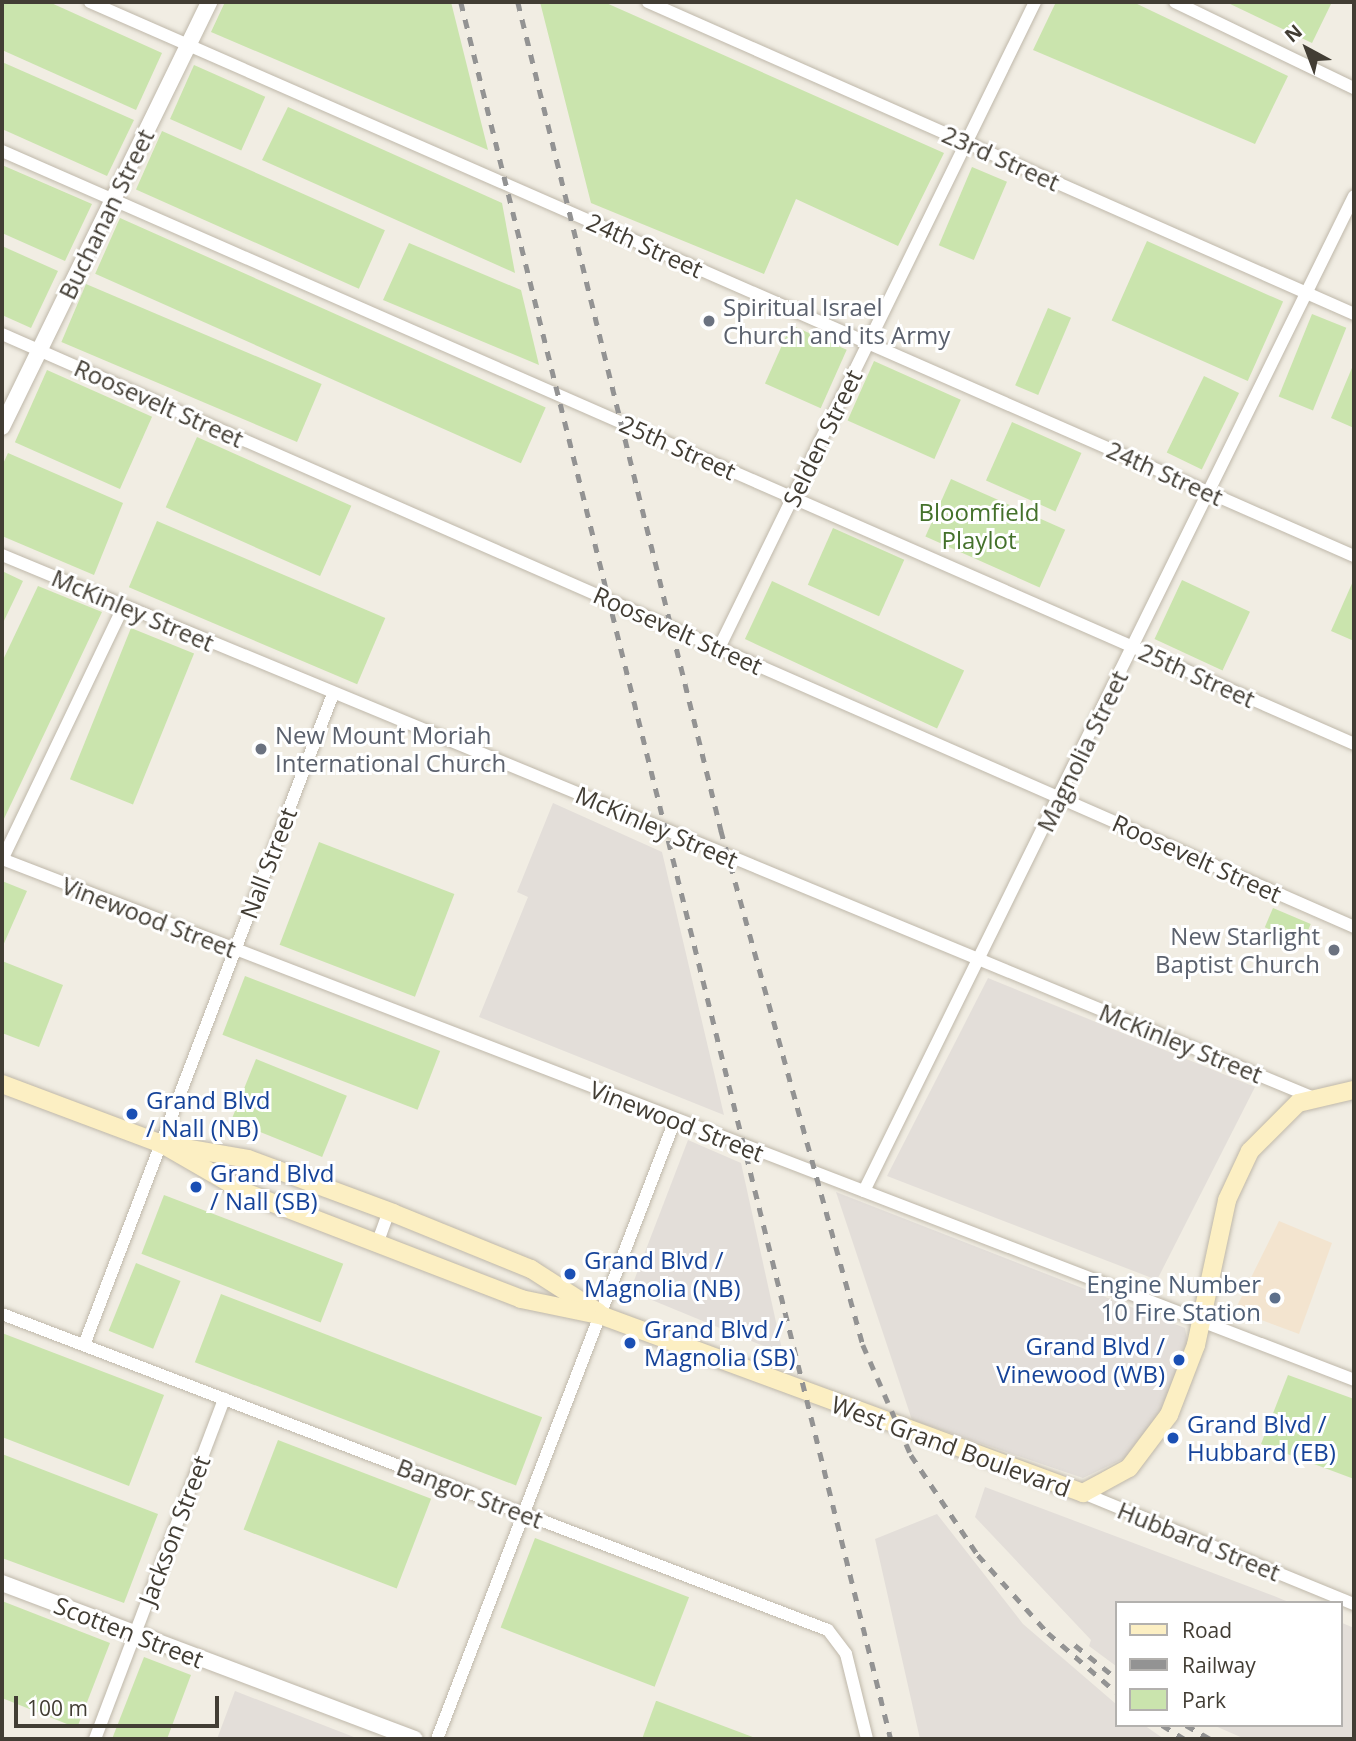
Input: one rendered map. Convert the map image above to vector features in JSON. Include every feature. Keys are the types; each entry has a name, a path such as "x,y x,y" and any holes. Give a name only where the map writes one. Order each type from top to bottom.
{"main road":[{"name":"West Grand Boulevard","path":"2,1084 162,1144 248,1158 389,1211 531,1269 603,1317"},
{"name":"West Grand Boulevard","path":"162,1144 202,1172 520,1299 603,1317 1083,1493 1121,1475 1154,1439 1177,1396 1200,1321 1213,1244 1240,1168 1277,1119 1312,1097 1354,1090"}],"street":[{"name":"24th Street","path":"90,2 1354,556"},
{"name":"Buchanan Street","path":"2,427 209,2"},
{"name":"23rd Street","path":"648,2 1354,314"},
{"name":"Selden Street","path":"719,649 1035,2"},
{"path":"1175,2 1354,88"},
{"name":"25th Street","path":"2,151 1354,744"},
{"name":"Magnolia Street","path":"864,1191 1354,196"},
{"name":"Roosevelt Street","path":"2,334 1354,927"},
{"name":"McKinley Street","path":"2,555 1312,1097"},
{"path":"2,860 123,607"},
{"name":"Nall Street","path":"84,1345 333,694"},
{"name":"Vinewood Street","path":"2,860 1354,1380"},
{"path":"438,1739 603,1317 675,1120"},
{"path":"377,1244 389,1211"},
{"name":"Bangor Street","path":"2,1314 828,1630 846,1654 867,1739"},
{"name":"Jackson Street","path":"95,1739 224,1399"},
{"name":"Hubbard Street","path":"1083,1493 1354,1604"},
{"name":"Scotten Street","path":"2,1583 414,1739"}],"shaded area":[{"path":"553,803 662,852 724,1115 479,1017 528,897 517,892"},
{"path":"988,978 1255,1087 1157,1280 887,1176"},
{"path":"688,1140 741,1163 783,1354 630,1291"},
{"path":"836,1192 1185,1328 1188,1345 1157,1419 1131,1455 1083,1478 912,1420"},
{"path":"1279,1221 1332,1243 1299,1334 1235,1310"},
{"path":"985,1487 1286,1601 1114,1601 1114,1665 1089,1646 1091,1640 975,1517"},
{"path":"937,1514 1023,1624 1114,1702 1114,1727 1147,1727 1164,1739 920,1739 875,1539"},
{"path":"1342,1623 1354,1628 1354,1739 1245,1739 1218,1727 1342,1727"},
{"path":"235,1691 359,1739 217,1739"}],"green space":[{"path":"2,2 49,2 162,53 136,110 2,50"},
{"path":"225,2 451,2 488,150 211,32"},
{"path":"540,2 604,2 944,153 898,246 796,199 764,274 591,203"},
{"path":"1056,2 1133,2 1288,76 1255,144 1033,50"},
{"path":"1226,2 1332,2 1312,43"},
{"path":"2,62 134,120 107,176 2,129"},
{"path":"194,65 265,97 241,151 170,119"},
{"path":"288,107 502,203 515,273 262,160"},
{"path":"162,131 385,230 359,289 136,189"},
{"path":"2,165 92,204 65,261 2,233"},
{"path":"972,167 1007,182 974,260 939,245"},
{"path":"120,218 546,408 521,463 95,274"},
{"path":"1147,241 1283,302 1248,381 1112,320"},
{"path":"409,243 521,290 539,365 383,300"},
{"path":"2,246 58,271 31,328 2,315"},
{"path":"86,284 322,384 297,442 61,342"},
{"path":"1048,308 1071,318 1038,395 1015,385"},
{"path":"1312,314 1346,328 1313,410 1279,397"},
{"path":"791,325 847,350 821,408 765,383"},
{"path":"874,361 961,400 934,459 848,420"},
{"path":"1354,363 1354,428 1331,418"},
{"path":"47,370 152,417 120,489 15,442"},
{"path":"1204,376 1239,393 1202,469 1167,452"},
{"path":"1012,422 1081,453 1055,511 986,480"},
{"path":"197,437 351,506 320,576 166,507"},
{"path":"8,453 123,503 94,575 2,536 2,466"},
{"name":"Bloomfield Playlot","path":"951,479 1065,530 1040,587 925,537"},
{"path":"157,521 385,618 357,684 129,587"},
{"path":"833,528 904,560 879,616 808,585"},
{"path":"2,571 23,581 2,625"},
{"path":"1354,579 1354,641 1331,631"},
{"path":"1182,580 1250,612 1223,671 1155,639"},
{"path":"772,581 964,671 937,729 745,639"},
{"path":"38,586 102,612 2,823 2,662"},
{"path":"131,628 194,653 133,805 70,779"},
{"path":"319,842 454,894 415,997 280,945"},
{"path":"2,881 27,891 2,948"},
{"path":"1273,908 1311,924 1303,943 1265,927"},
{"path":"2,961 63,985 39,1047 2,1033"},
{"path":"245,976 440,1051 418,1110 222,1035"},
{"path":"256,1059 347,1096 322,1157 231,1120"},
{"path":"164,1195 343,1264 321,1323 141,1254"},
{"path":"136,1263 181,1281 153,1349 109,1331"},
{"path":"221,1294 542,1417 516,1485 195,1362"},
{"path":"2,1333 164,1395 129,1486 2,1437"},
{"path":"1288,1375 1354,1399 1354,1479 1261,1444"},
{"path":"278,1440 431,1499 397,1588 244,1530"},
{"path":"2,1454 158,1514 124,1603 2,1558"},
{"path":"535,1538 689,1597 655,1687 501,1628"},
{"path":"2,1601 110,1643 77,1728 2,1698"},
{"path":"144,1657 191,1675 167,1739 112,1739"},
{"path":"657,1701 758,1739 642,1739"}],"railway":[{"path":"461,2 891,1739"},
{"path":"518,2 721,830 863,1345 911,1455 978,1555 1048,1633 1114,1690"},
{"path":"1075,1645 1114,1676"},
{"path":"1165,1727 1184,1739"},
{"path":"1189,1727 1210,1739"}],"place":[{"name":"Spiritual Israel Church and its Army","path":"709,321"},
{"name":"New Mount Moriah International Church","path":"261,749"},
{"name":"New Starlight Baptist Church","path":"1334,950"},
{"name":"Grand Blvd / Nall (NB)","path":"132,1114"},
{"name":"Grand Blvd / Nall (SB)","path":"196,1187"},
{"name":"Grand Blvd / Magnolia (NB)","path":"570,1274"},
{"name":"Engine Number 10 Fire Station","path":"1275,1298"},
{"name":"Grand Blvd / Magnolia (SB)","path":"630,1343"},
{"name":"Grand Blvd / Vinewood (WB)","path":"1179,1360"},
{"name":"Grand Blvd / Hubbard (EB)","path":"1173,1438"}]}
